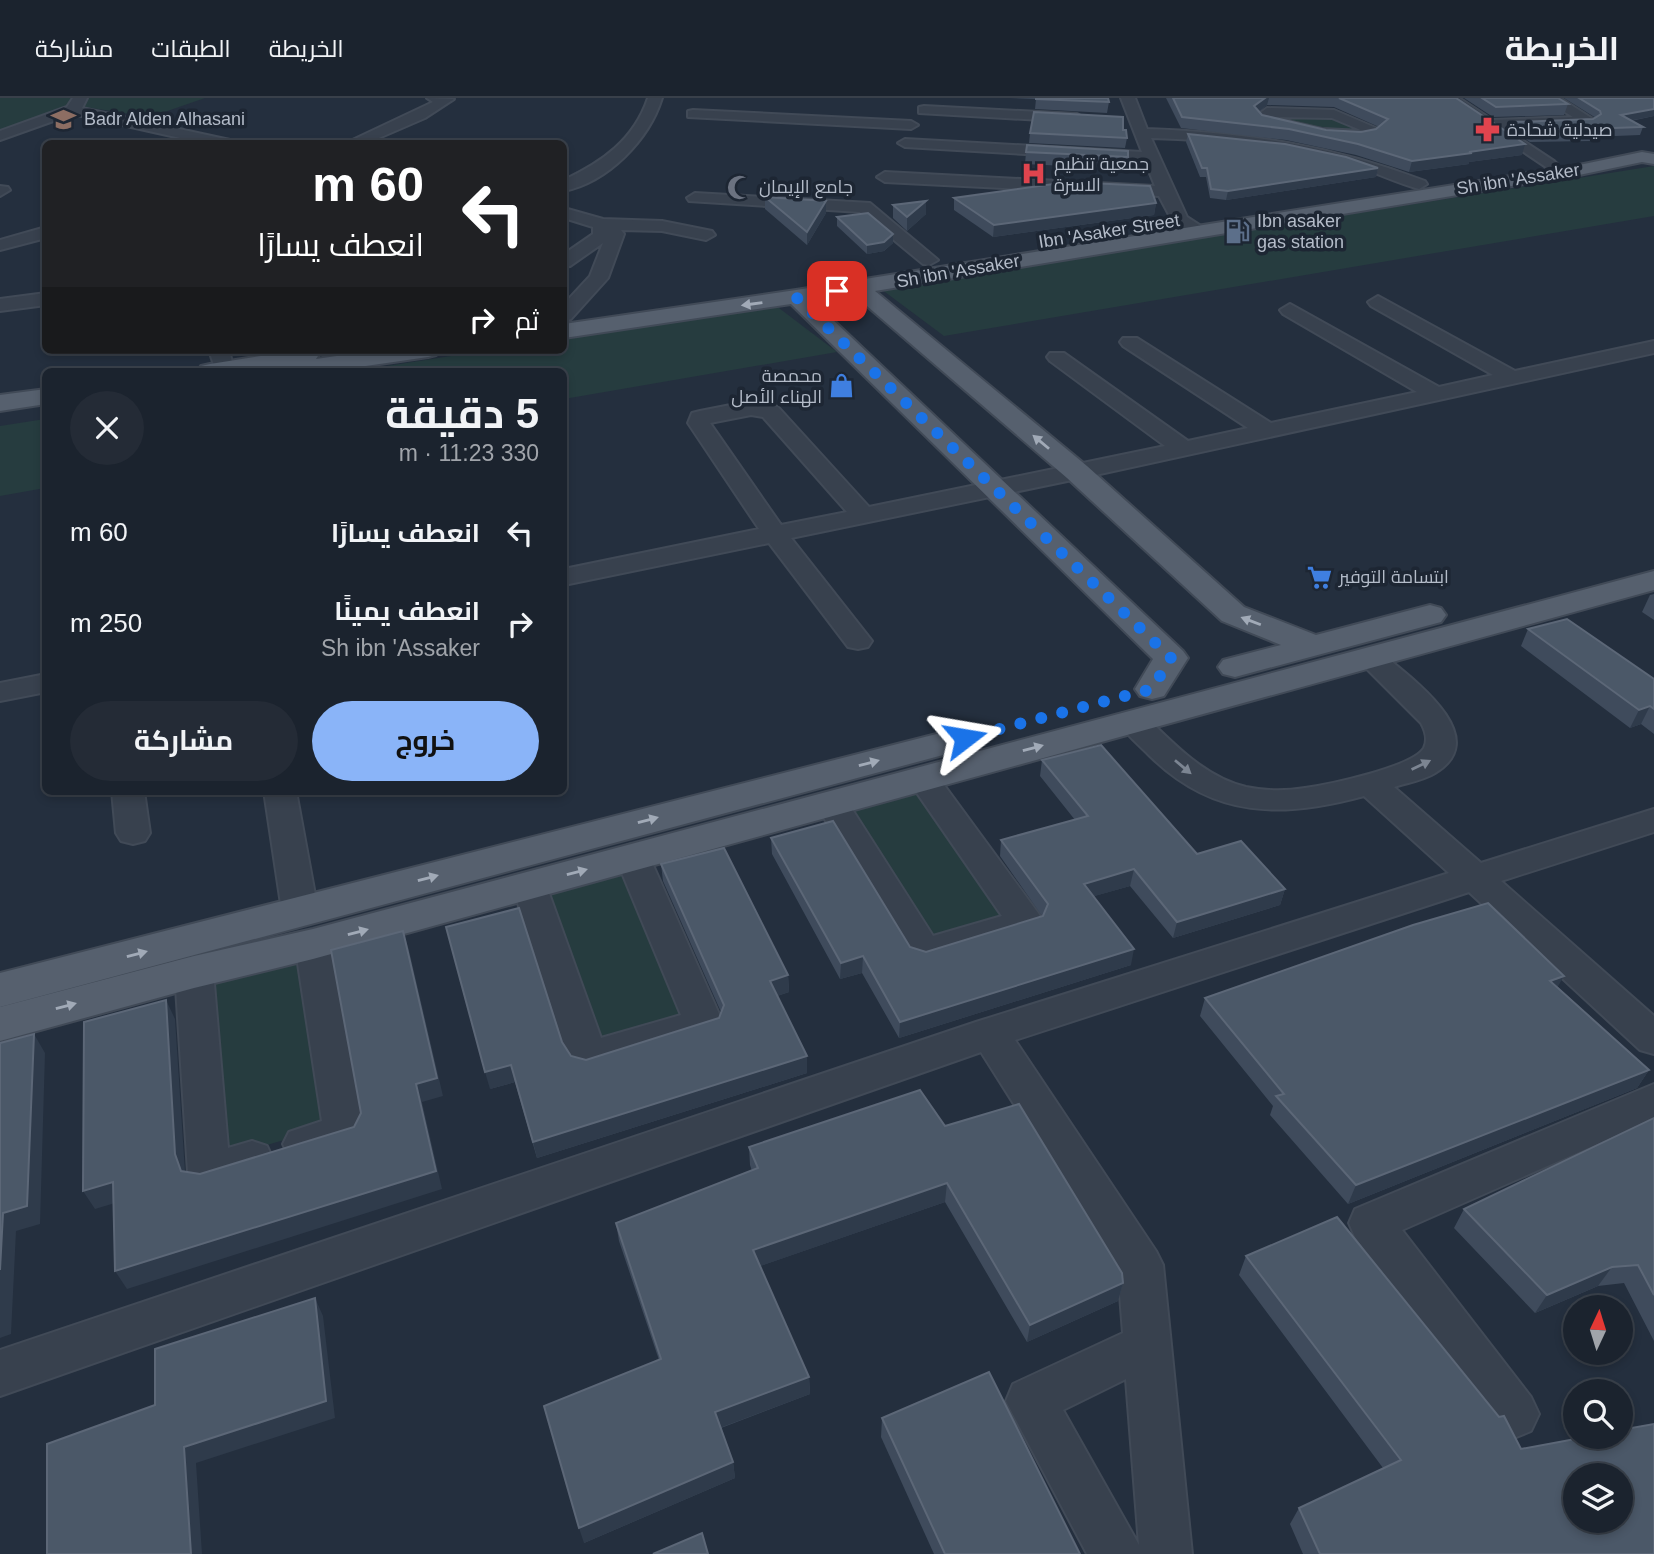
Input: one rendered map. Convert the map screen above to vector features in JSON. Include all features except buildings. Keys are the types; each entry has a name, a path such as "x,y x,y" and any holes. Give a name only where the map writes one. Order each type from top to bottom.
{"main road":[{"name":"Ibn 'Asaker Street","path":"567,315 929,260 1189,225 1549,164 1650,154"},
{"name":"Sh ibn 'Assaker","path":"567,331 858,287 1189,225 1579,170 1650,154"},
{"path":"858,287 1077,472 1233,614 1314,646"},
{"path":"796,297 1171,658 1152,689"},
{"path":"274,361 318,354"},
{"path":"218,363 372,354"},
{"path":"0,403 42,397"},
{"path":"0,412 42,406"},
{"path":"0,1024 194,972 307,928 1152,689 1654,556"},
{"path":"0,990 529,885 922,777 1371,659 1654,580"}],"street":[{"path":"361,140 420,115 447,99 434,98"},
{"path":"567,184 612,160 630,145 656,98"},
{"path":"989,98 1050,102"},
{"path":"1128,98 1136,124 1153,157 1165,191 1189,225"},
{"path":"1450,98 1549,164"},
{"path":"1488,124 1589,121 1550,98"},
{"path":"0,136 76,104 215,140"},
{"path":"885,176 911,125 927,104 1098,119"},
{"path":"1288,143 1308,130 1360,136 1376,131 1334,114 1267,112 1262,117 1308,130"},
{"path":"694,114 911,125"},
{"path":"1136,124 1288,143 1384,170 1419,184"},
{"path":"695,198 885,176 1153,157"},
{"path":"885,176 1165,191"},
{"path":"885,176 929,260"},
{"path":"567,214 609,226 615,234 599,278 567,312"},
{"path":"602,224 662,226 706,235"},
{"path":"567,260 602,236 602,224"},
{"path":"0,245 42,233"},
{"path":"0,305 42,300"},
{"path":"1378,302 1513,378"},
{"path":"1290,310 1436,394"},
{"path":"1130,342 1268,431"},
{"path":"567,574 1077,472 1654,347"},
{"path":"1057,357 1184,449"},
{"path":"858,641 775,534 699,423 700,418 751,408 770,412 864,516"},
{"path":"1132,721 1187,772 1211,785 1238,795 1267,801 1322,799 1423,766 1434,758 1441,748 1442,737 1431,714 1371,659"},
{"path":"0,692 42,684"},
{"path":"831,803 924,952 1025,922 922,777"},
{"path":"1370,783 1654,1039"},
{"path":"128,795 132,833"},
{"path":"194,972 209,1172 344,1132 281,795"},
{"path":"0,1373 990,1033 1654,820"},
{"path":"529,885 588,1058 704,1023 632,856"},
{"path":"990,1033 1140,1265 1166,1554"},
{"path":"1514,1414 1371,1223 1654,1101"},
{"path":"1116,1554 1030,1401 1147,1345"}],"green space":[{"path":"0,98 205,98 150,117 85,107 0,132"},
{"path":"1273,116 1332,116 1368,130 1351,132 1276,119"},
{"path":"1654,166 1654,216 944,336 881,289"},
{"path":"775,305 837,352 567,398 567,368 374,368 463,354 567,354 567,338"},
{"path":"42,419 42,489 0,496 0,426"},
{"path":"919,792 1007,920 930,942 848,811"},
{"path":"624,874 685,1020 597,1046 544,895"},
{"path":"299,960 325,1128 222,1158 208,984"}],"place":[{"name":"Badr Alden Alhasani","path":"64,119"},
{"name":"صيدلية شحادة","path":"1487,130"},
{"name":"جمعية تنظيم الاسرة","path":"1034,174"},
{"name":"جامع الإيمان","path":"739,187"},
{"name":"Ibn asaker gas station","path":"1237,231"},
{"name":"محمصة الهناء الأصل","path":"842,386"},
{"name":"ابتسامة التوفير","path":"1319,577"}],"route":[{"path":"837,291 796,297 1171,658 1152,689 965,738"}]}
